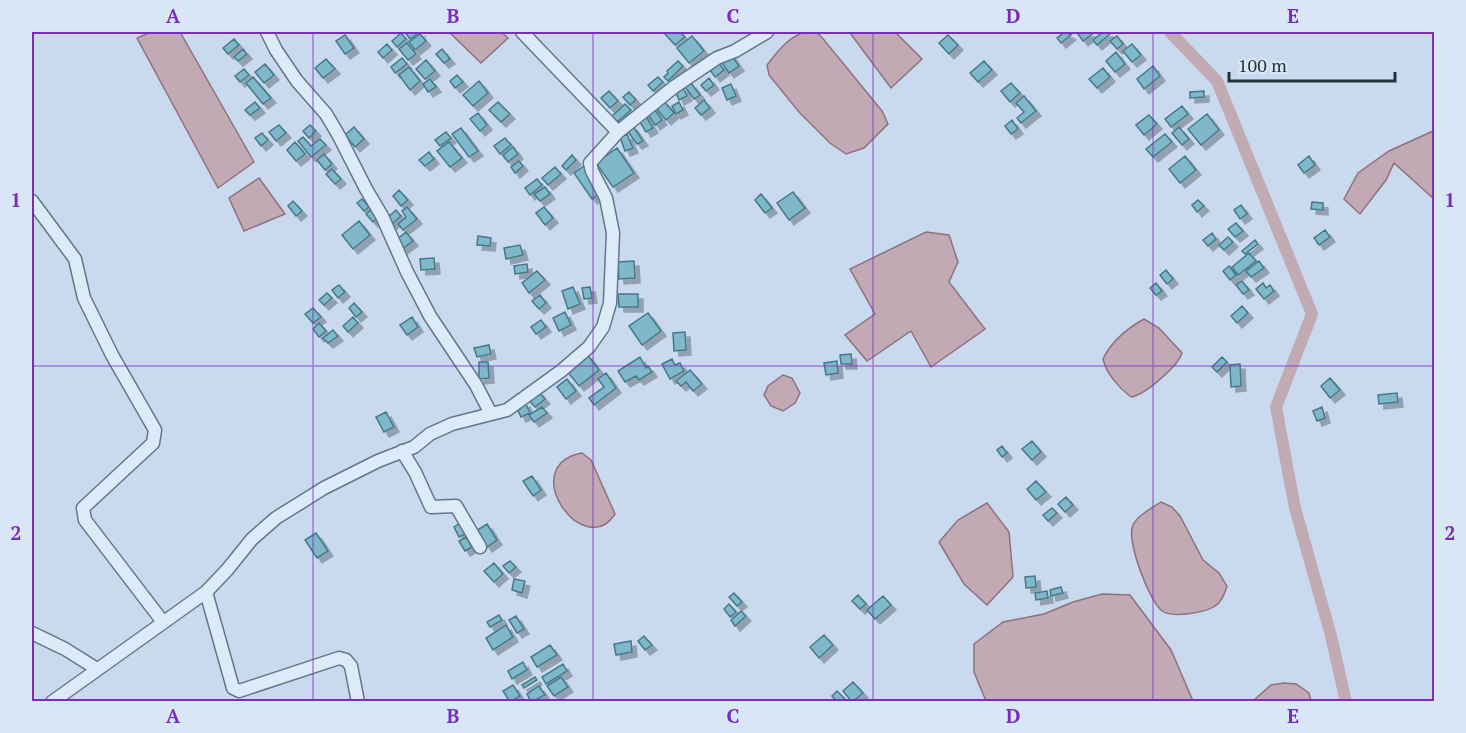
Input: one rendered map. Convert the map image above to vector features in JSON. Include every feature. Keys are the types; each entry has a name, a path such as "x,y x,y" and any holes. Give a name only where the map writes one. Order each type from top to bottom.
{"street":[{"path":"267,32 297,81 326,114 339,136 382,216 407,272 426,307 476,385 491,414"},
{"path":"522,32 618,132"},
{"path":"52,702 206,591 246,546 276,518 324,488 414,447 430,434 452,424 507,410 561,371 589,346 603,327 610,303 613,233 606,198 590,166 595,156 618,132 700,68 767,32"},
{"path":"32,201 75,259 84,298 112,355 155,430 153,442 83,508 85,520 163,622"},
{"path":"402,451 415,472 431,507 456,506 480,548"},
{"path":"206,591 229,682 233,688 239,691 339,658 346,660 351,666 358,702"},
{"path":"32,633 65,649 97,669"}],"shaded area":[{"path":"151,32 180,32 254,162 218,188 137,38"},
{"path":"449,32 501,32 508,38 481,63"},
{"path":"805,32 820,35 882,111 888,124 864,148 846,154 830,143 799,112 769,75 767,65 775,55 788,41"},
{"path":"895,32 922,59 891,88 850,33"},
{"path":"1433,131 1434,199 1394,163 1386,180 1360,214 1344,199 1358,173 1389,151"},
{"path":"259,178 285,214 244,231 229,198"},
{"path":"926,232 949,235 958,262 949,282 985,329 931,367 911,331 867,361 845,335 875,314 850,269"},
{"path":"1144,319 1159,328 1182,353 1160,379 1131,397 1114,380 1103,359 1121,336"},
{"path":"783,375 792,378 800,393 795,403 783,411 771,406 764,395 768,386"},
{"path":"582,453 591,460 615,514 602,526 587,527 573,519 562,506 555,491 555,475 563,461"},
{"path":"1161,502 1172,507 1180,516 1203,560 1219,573 1227,586 1221,600 1210,609 1188,614 1162,611 1145,583 1133,543 1133,525 1142,515"},
{"path":"987,503 1009,532 1013,577 987,605 964,584 939,542 958,520"},
{"path":"1102,594 1130,595 1171,650 1193,701 986,701 974,672 974,644 1003,622 1044,614 1073,602"},
{"path":"1296,684 1309,693 1311,701 1253,701 1271,685"}],"building":[{"path":"405,32 420,32 410,39"},
{"path":"680,32 685,37 675,45 664,33"},
{"path":"1065,32 1071,35 1061,43 1057,38"},
{"path":"1095,32 1083,41 1078,34"},
{"path":"1103,32 1110,34 1097,45 1093,40"},
{"path":"401,33 406,39 397,47 392,41"},
{"path":"420,34 426,41 415,50 409,42"},
{"path":"345,35 354,48 345,54 336,41"},
{"path":"948,35 958,45 949,54 939,43"},
{"path":"692,36 704,51 689,63 677,48"},
{"path":"1117,36 1123,44 1117,49 1110,41"},
{"path":"234,39 239,45 228,54 223,48"},
{"path":"407,43 416,54 408,60 399,49"},
{"path":"387,44 392,50 383,58 378,52"},
{"path":"1132,44 1141,55 1132,62 1123,51"},
{"path":"243,49 247,54 238,61 234,57"},
{"path":"442,49 450,59 444,63 436,54"},
{"path":"1116,52 1125,64 1115,72 1106,61"},
{"path":"730,53 739,66 729,73 720,60"},
{"path":"402,58 407,64 395,73 391,67"},
{"path":"326,59 335,69 323,78 315,68"},
{"path":"426,60 435,71 425,79 416,69"},
{"path":"678,61 683,66 668,81 664,77 667,71"},
{"path":"984,61 992,70 978,82 970,73"},
{"path":"719,63 724,70 715,77 710,70"},
{"path":"265,64 274,75 264,83 255,72"},
{"path":"1153,66 1160,76 1144,89 1137,79"},
{"path":"409,67 420,81 410,90 399,75"},
{"path":"1103,68 1110,77 1097,88 1089,79"},
{"path":"244,69 249,75 240,82 235,76"},
{"path":"457,75 463,82 455,88 450,81"},
{"path":"253,77 271,98 263,104 246,83"},
{"path":"658,77 663,82 653,91 648,85"},
{"path":"709,78 714,85 706,91 701,85"},
{"path":"430,79 436,87 428,92 423,84"},
{"path":"479,81 488,93 473,106 463,95"},
{"path":"691,83 700,95 694,99 685,87"},
{"path":"1011,83 1020,93 1010,102 1001,91"},
{"path":"731,84 736,96 727,100 722,88"},
{"path":"683,87 687,96 679,100 675,90"},
{"path":"609,91 618,101 610,108 601,98"},
{"path":"1204,91 1204,97 1190,98 1190,92"},
{"path":"629,92 636,100 630,105 623,97"},
{"path":"1024,96 1036,111 1021,123 1017,118 1024,112 1016,103"},
{"path":"704,100 710,108 701,115 695,108"},
{"path":"664,101 674,113 666,120 656,108"},
{"path":"255,102 260,108 250,115 245,110"},
{"path":"498,102 510,114 501,122 489,110"},
{"path":"679,102 683,110 676,114 672,106"},
{"path":"625,104 631,110 616,123 611,117"},
{"path":"1182,106 1188,114 1171,127 1165,119"},
{"path":"653,107 662,120 655,125 646,112"},
{"path":"478,113 487,125 480,131 470,119"},
{"path":"644,113 653,128 646,132 637,117"},
{"path":"1207,114 1219,130 1201,145 1188,129"},
{"path":"1149,115 1157,124 1144,135 1136,125"},
{"path":"1012,120 1018,129 1011,134 1005,126"},
{"path":"279,125 286,133 276,141 269,132"},
{"path":"310,125 316,131 309,138 303,131"},
{"path":"632,125 643,141 637,144 626,129"},
{"path":"354,127 364,139 355,147 345,135"},
{"path":"1179,127 1189,139 1182,145 1172,133"},
{"path":"461,128 478,151 469,157 452,134"},
{"path":"446,132 451,138 440,146 435,140"},
{"path":"262,133 268,140 261,146 255,138"},
{"path":"627,134 633,148 625,151 620,137"},
{"path":"1165,134 1172,142 1153,157 1146,149"},
{"path":"303,137 311,146 320,139 326,145 311,157 298,141"},
{"path":"505,138 511,145 500,154 494,146"},
{"path":"295,142 305,154 296,161 287,150"},
{"path":"449,142 462,158 450,167 437,151"},
{"path":"513,147 518,154 508,162 503,155"},
{"path":"617,148 634,173 613,187 596,163"},
{"path":"429,152 434,159 425,166 419,160"},
{"path":"324,154 332,164 325,170 317,160"},
{"path":"572,155 576,160 566,170 562,166"},
{"path":"1185,156 1196,170 1180,183 1169,169"},
{"path":"1309,156 1315,165 1304,173 1298,165"},
{"path":"519,161 523,166 515,173 511,167"},
{"path":"584,166 602,192 592,199 574,173"},
{"path":"555,167 561,174 548,185 542,178"},
{"path":"332,169 341,179 335,184 326,174"},
{"path":"537,179 542,185 530,195 525,188"},
{"path":"545,187 550,194 540,201 534,194"},
{"path":"399,190 408,200 401,206 393,196"},
{"path":"793,192 805,208 789,220 777,203"},
{"path":"761,194 772,208 765,213 755,200"},
{"path":"362,199 369,207 364,211 357,203"},
{"path":"1198,200 1204,206 1197,212 1192,205"},
{"path":"293,201 302,211 296,216 288,206"},
{"path":"1312,202 1323,203 1323,210 1311,209"},
{"path":"1241,205 1247,214 1240,219 1234,210"},
{"path":"407,207 417,219 403,230 398,224 406,217 402,211"},
{"path":"544,207 553,218 545,225 536,213"},
{"path":"372,209 379,217 373,222 366,214"},
{"path":"396,210 401,216 392,224 387,218"},
{"path":"359,221 370,235 353,249 342,235"},
{"path":"1236,223 1243,231 1235,237 1228,229"},
{"path":"1325,230 1330,237 1319,245 1314,238"},
{"path":"406,232 413,241 402,249 395,241"},
{"path":"1212,233 1216,239 1208,246 1203,240"},
{"path":"478,236 491,238 490,246 477,245"},
{"path":"1228,237 1233,242 1224,250 1219,245"},
{"path":"1255,240 1258,244 1245,254 1242,251"},
{"path":"520,245 523,255 506,259 504,248"},
{"path":"1249,253 1256,261 1238,275 1232,267"},
{"path":"434,258 435,269 421,270 420,259"},
{"path":"634,261 635,278 619,279 618,262"},
{"path":"1259,261 1264,268 1251,277 1246,271"},
{"path":"527,264 528,272 515,274 514,266"},
{"path":"1229,266 1236,275 1230,280 1223,271"},
{"path":"1166,270 1173,279 1167,284 1160,275"},
{"path":"537,271 545,280 529,293 522,283"},
{"path":"1242,281 1249,290 1243,294 1236,285"},
{"path":"1156,283 1162,291 1156,295 1150,288"},
{"path":"1263,283 1266,288 1270,285 1274,291 1264,299 1256,289"},
{"path":"339,285 345,292 338,298 332,290"},
{"path":"573,287 580,304 568,309 562,291"},
{"path":"590,287 592,298 584,299 582,288"},
{"path":"327,293 332,298 324,305 319,300"},
{"path":"618,294 638,294 638,307 619,307"},
{"path":"540,295 546,303 539,309 532,301"},
{"path":"354,303 362,312 356,317 349,308"},
{"path":"1242,306 1248,313 1237,323 1231,316"},
{"path":"313,308 321,317 313,323 305,314"},
{"path":"565,312 571,325 559,331 553,318"},
{"path":"648,313 661,331 642,345 629,326"},
{"path":"353,317 358,323 348,332 343,326"},
{"path":"412,317 418,327 407,335 400,325"},
{"path":"541,320 546,327 536,334 531,327"},
{"path":"319,323 326,331 319,337 313,329"},
{"path":"333,330 338,336 328,343 323,338"},
{"path":"685,332 686,350 674,351 673,333"},
{"path":"489,345 491,354 477,357 474,348"},
{"path":"587,354 599,370 579,386 566,370"},
{"path":"851,354 852,364 841,364 840,355"},
{"path":"640,357 646,368 648,366 652,372 639,380 636,376 625,382 618,371"},
{"path":"1222,357 1227,362 1217,372 1212,367"},
{"path":"672,359 675,365 680,363 684,371 670,379 662,364"},
{"path":"837,361 838,373 826,375 824,363"},
{"path":"479,362 488,362 489,378 479,379"},
{"path":"1240,364 1241,386 1231,387 1230,365"},
{"path":"690,370 702,384 693,391 686,382 681,386 676,381"},
{"path":"606,373 616,388 594,405 589,398 604,387 598,379"},
{"path":"1330,378 1340,390 1330,398 1321,386"},
{"path":"567,379 576,391 566,399 557,387"},
{"path":"538,391 545,399 535,407 528,399"},
{"path":"1397,393 1398,402 1379,404 1378,395"},
{"path":"525,402 530,413 521,417 516,406"},
{"path":"542,407 547,413 534,422 529,415"},
{"path":"1322,407 1325,418 1317,421 1313,411"},
{"path":"386,412 394,427 384,432 376,417"},
{"path":"1032,441 1041,452 1032,460 1022,449"},
{"path":"1002,446 1007,453 1002,457 997,450"},
{"path":"532,476 541,490 533,496 523,481"},
{"path":"1036,481 1046,492 1036,500 1027,489"},
{"path":"1066,497 1073,505 1065,512 1058,504"},
{"path":"1052,508 1057,513 1048,521 1043,515"},
{"path":"460,523 465,534 459,537 454,527"},
{"path":"487,524 497,540 487,547 476,531"},
{"path":"316,533 328,551 317,558 305,540"},
{"path":"466,537 472,547 465,551 459,541"},
{"path":"510,561 516,567 509,573 503,566"},
{"path":"494,563 503,574 494,582 484,571"},
{"path":"1035,576 1036,587 1026,588 1025,577"},
{"path":"514,579 525,581 522,593 512,590"},
{"path":"1061,587 1063,593 1051,596 1050,590"},
{"path":"1047,591 1048,598 1036,600 1035,593"},
{"path":"734,593 742,602 737,606 729,597"},
{"path":"858,595 866,604 860,609 852,601"},
{"path":"883,596 891,605 875,619 867,610"},
{"path":"729,604 736,612 730,617 724,609"},
{"path":"741,611 746,616 735,626 731,620"},
{"path":"499,615 502,620 490,627 487,622"},
{"path":"516,616 524,629 517,633 509,620"},
{"path":"506,625 513,637 493,650 486,638"},
{"path":"824,635 833,645 819,658 810,647"},
{"path":"644,636 652,645 645,650 638,641"},
{"path":"631,641 632,652 616,655 614,644"},
{"path":"550,645 557,655 537,667 531,657"},
{"path":"523,662 527,670 512,679 508,671"},
{"path":"563,664 567,671 546,684 542,677"},
{"path":"535,677 537,680 524,688 522,685"},
{"path":"561,677 568,687 554,696 547,686"},
{"path":"853,682 863,693 852,702 843,691"},
{"path":"513,685 520,696 510,702 503,691"},
{"path":"539,686 545,695 531,702 527,694"},
{"path":"837,691 845,699 842,702 837,702 832,696"}],"waterway":[{"path":"1170,32 1217,81 1312,314 1276,407 1295,508 1331,636 1346,702"}]}
